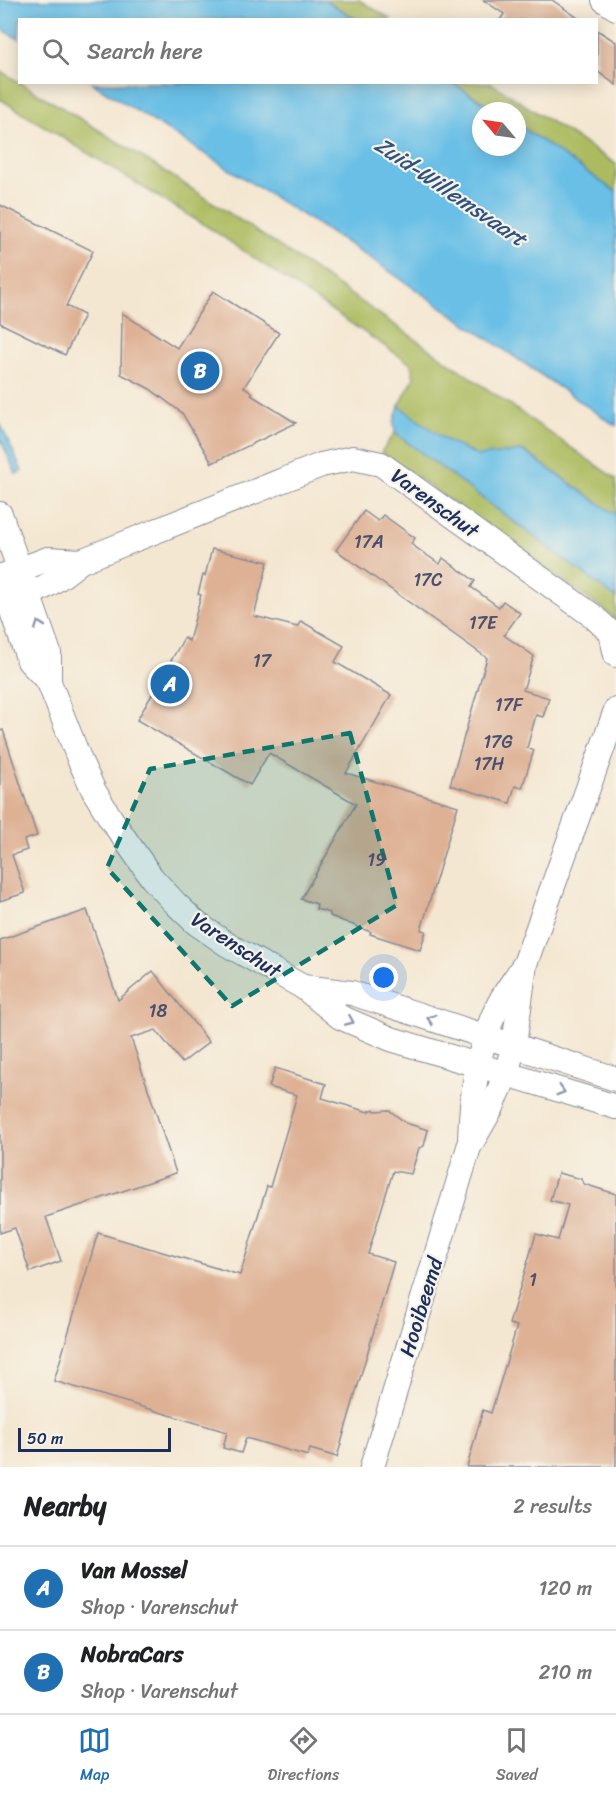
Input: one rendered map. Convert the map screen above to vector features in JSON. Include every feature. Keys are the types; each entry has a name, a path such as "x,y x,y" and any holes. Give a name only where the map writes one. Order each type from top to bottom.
{"street":[{"path":"604,0 616,8"},
{"name":"Varenschut","path":"12,600 56,582 81,561 321,465 352,458 381,464 593,616 611,633 616,655"},
{"name":"Varenschut","path":"0,514 5,575 12,600 49,653 49,682 94,791 152,878 176,904 196,923 228,945 303,987 340,1017 390,1039 616,1107"},
{"name":"Varenschut","path":"5,575 48,559 81,561"},
{"path":"514,1045 525,964 616,710"},
{"path":"487,1036 497,1007 525,964"},
{"name":"Varenschut","path":"303,987 352,993 616,1079"},
{"name":"Hooibeemd","path":"470,1147 471,1100 487,1036"},
{"name":"Hooibeemd","path":"372,1467 470,1147 492,1107 506,1074 514,1045"}],"highlighted area":[{"path":"350,733 397,905 232,1006 107,868 150,769"}],"green space":[{"path":"325,0 359,0 389,18 354,18"},
{"path":"0,71 18,82 18,84 22,84 80,118 236,217 616,479 616,515 524,451 477,456 449,442 425,426 399,406 414,378 411,364 211,229 0,99"},
{"path":"455,84 493,84 520,102 483,102"},
{"path":"526,106 616,164 616,192 526,130"},
{"path":"395,433 616,598 616,624 612,616 381,452"}],"water":[{"path":"0,0 325,0 354,18 18,18 18,38 0,28"},
{"name":"Zuid-Willemsvaart","path":"94,84 455,84 483,102 472,102 472,156 526,156 526,130 616,192 616,426 358,250"},
{"path":"399,406 446,440 478,456 523,451 616,515 616,598 395,433 394,422"},
{"path":"0,423 22,471 16,474 0,438"}],"building":[{"path":"483,0 552,0 578,18 501,18 504,14"},
{"path":"598,31 616,42 616,85 598,72"},
{"path":"0,205 93,251 66,306 84,315 65,355 0,323"},
{"path":"213,291 279,333 244,387 253,393 251,395 296,423 212,463 182,413 150,389 121,374 122,313 177,348"},
{"path":"364,511 378,521 383,515 415,538 411,544 440,564 443,558 475,581 471,587 499,607 503,601 520,613 504,635 534,656 523,690 549,698 543,717 536,715 527,748 534,750 522,788 515,786 510,803 450,785 487,658 336,550"},
{"path":"212,549 268,562 254,616 297,627 301,621 344,646 335,662 391,695 346,773 458,806 421,930 426,931 420,950 370,934 371,932 330,916 330,913 316,909 317,904 301,899 356,804 269,753 250,785 137,720 156,688 153,686 163,669 165,671 184,638 189,641 201,595 198,594"},
{"path":"3,730 37,836 24,840 27,850 12,855 25,893 0,901 0,731"},
{"path":"87,910 118,1000 153,971 209,1042 182,1063 156,1030 131,1038 176,1173 46,1217 61,1261 30,1272 15,1228 0,1233 0,940"},
{"path":"275,1068 326,1084 322,1098 368,1112 374,1109 375,1111 389,1110 406,1123 428,1130 424,1146 419,1148 411,1174 393,1171 368,1254 394,1262 337,1457 310,1449 308,1456 246,1438 241,1453 223,1448 227,1432 54,1381 98,1233 240,1275 267,1186 270,1187 297,1095 269,1087"},
{"path":"558,1173 581,1179 584,1184 616,1194 616,1467 467,1467 483,1410 491,1413 517,1326 509,1324 536,1234 558,1240 568,1205 550,1200"}],"place":[{"name":"NobraCars","path":"200,371"},
{"name":"Van Mossel","path":"170,684"}]}
